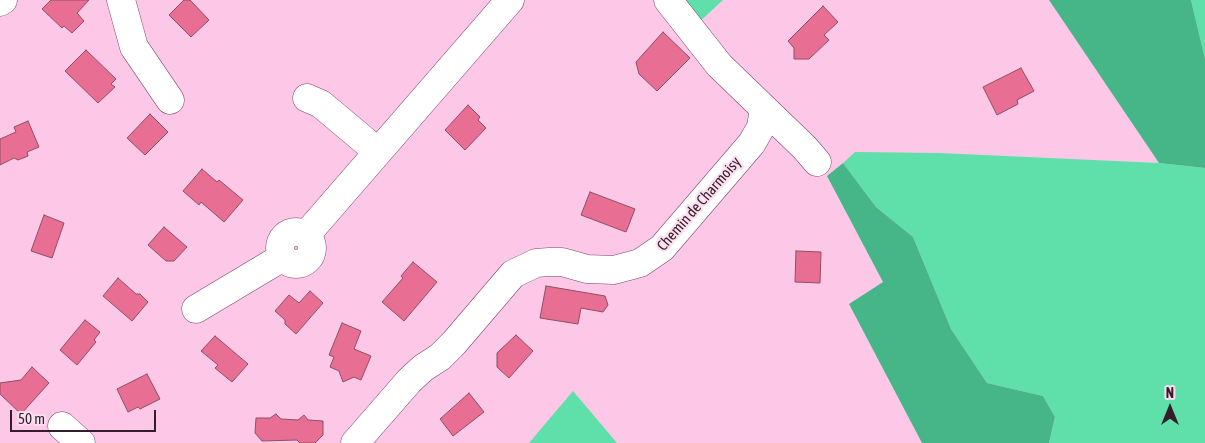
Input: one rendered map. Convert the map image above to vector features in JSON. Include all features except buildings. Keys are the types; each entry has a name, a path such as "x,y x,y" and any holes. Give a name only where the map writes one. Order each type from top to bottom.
{"street":[{"path":"121,0 134,47 170,100"},
{"path":"196,309 283,257 280,246 285,236 296,231 306,235 510,0"},
{"path":"668,0 720,65 806,148 817,162"},
{"path":"307,98 321,104 378,152"},
{"name":"Chemin de Charmoisy","path":"355,443 409,381 423,368 440,357 454,343 513,274 536,263 549,262 562,262 587,269 614,270 640,263 662,248 752,143 761,127 764,109"}],"green space":[{"path":"675,0 723,0 695,26"},
{"path":"1049,0 1191,0 1205,59 1205,168 1159,163"},
{"path":"1191,0 1205,0 1205,59"},
{"path":"855,152 940,153 1159,163 1205,168 1205,443 1049,443 1055,417 1043,396 987,383 951,329 913,237 876,207 843,163"},
{"path":"843,163 876,207 913,237 951,329 987,383 1043,396 1055,417 1049,443 922,443 849,304 883,282 827,176"},
{"path":"573,391 617,443 529,443"}]}
